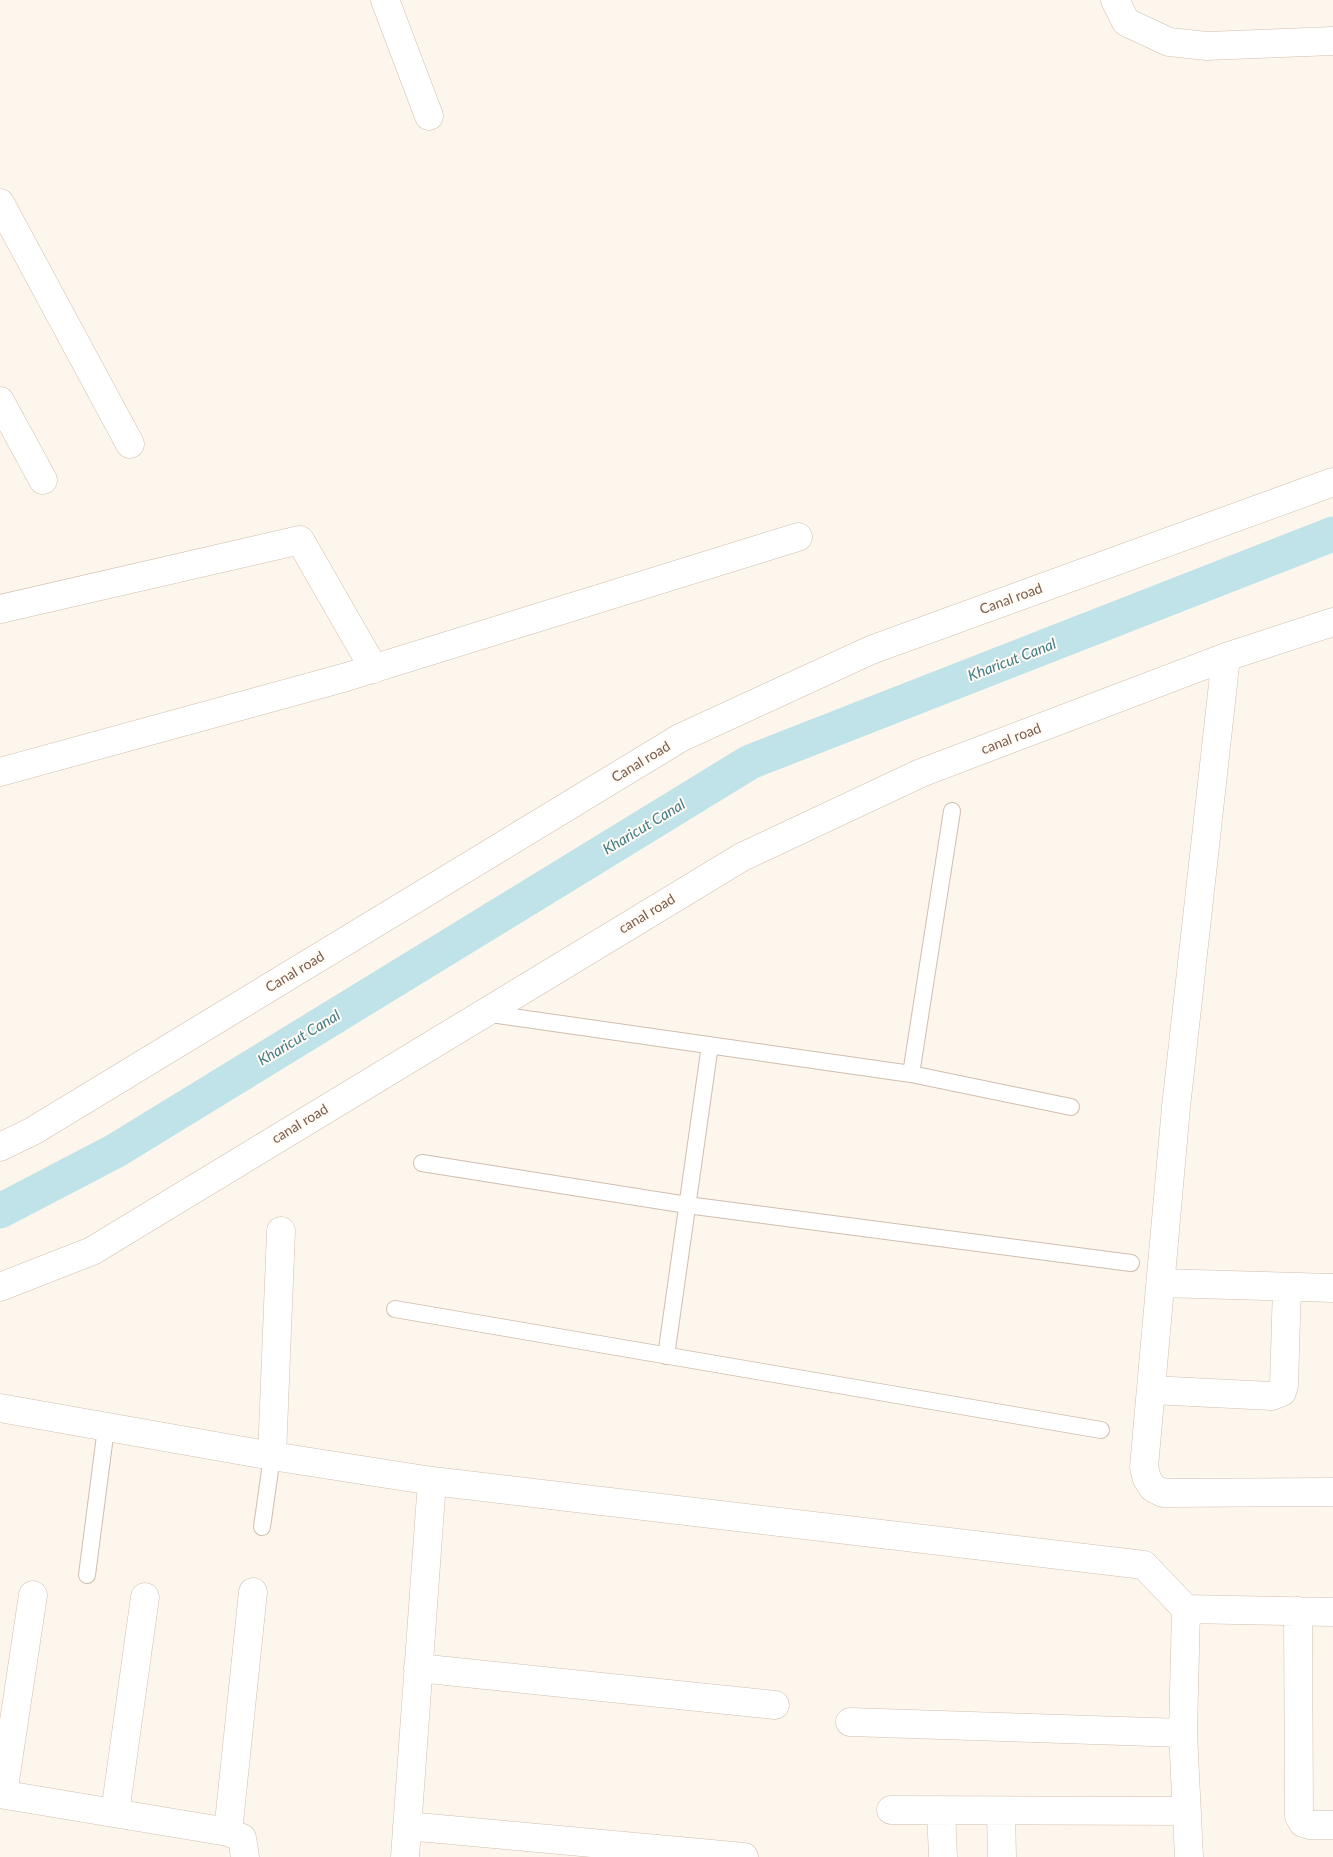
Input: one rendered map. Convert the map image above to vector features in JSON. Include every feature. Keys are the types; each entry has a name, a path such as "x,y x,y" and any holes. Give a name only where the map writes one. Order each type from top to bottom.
{"street":[{"path":"385,0 429,116"},
{"path":"1115,0 1126,22 1169,42 1207,46 1333,41"},
{"path":"0,203 130,444"},
{"path":"0,401 42,480"},
{"name":"Canal road","path":"0,1147 33,1131 680,738 871,650 1333,482"},
{"path":"0,772 374,669 798,537"},
{"path":"0,609 300,540 374,669"},
{"name":"canal road","path":"0,1287 92,1251 742,856 921,773 1226,657 1333,622"},
{"path":"1226,657 1177,1098 1144,1467 1147,1479 1153,1488 1163,1493 1333,1492"},
{"path":"272,1456 282,1231"},
{"path":"1161,1283 1333,1288"},
{"path":"1151,1390 1272,1396 1282,1392 1284,1385 1287,1287"},
{"path":"0,1408 106,1428 432,1481 1144,1565 1186,1609 1333,1612"},
{"path":"406,1857 432,1481"},
{"path":"228,1832 253,1592"},
{"path":"33,1595 1,1794 228,1832 242,1838 245,1857"},
{"path":"115,1814 145,1597"},
{"path":"1186,1609 1183,1733 1189,1857"},
{"path":"1298,1612 1299,1816 1303,1823 1310,1825 1333,1825"},
{"path":"418,1668 775,1705"},
{"path":"850,1722 1183,1733"},
{"path":"891,1810 1187,1811"},
{"path":"941,1810 943,1857"},
{"path":"1001,1811 1002,1857"},
{"path":"408,1826 744,1857"}],"lane":[{"path":"910,1074 952,811"},
{"path":"483,1013 910,1074 1072,1107"},
{"path":"666,1356 710,1045"},
{"path":"422,1164 687,1205 1132,1263"},
{"path":"395,1309 1101,1430"},
{"path":"87,1575 106,1428"},
{"path":"262,1527 272,1456"}],"waterway":[{"name":"Kharicut Canal","path":"0,1211 115,1151 750,762 1333,534"}]}
